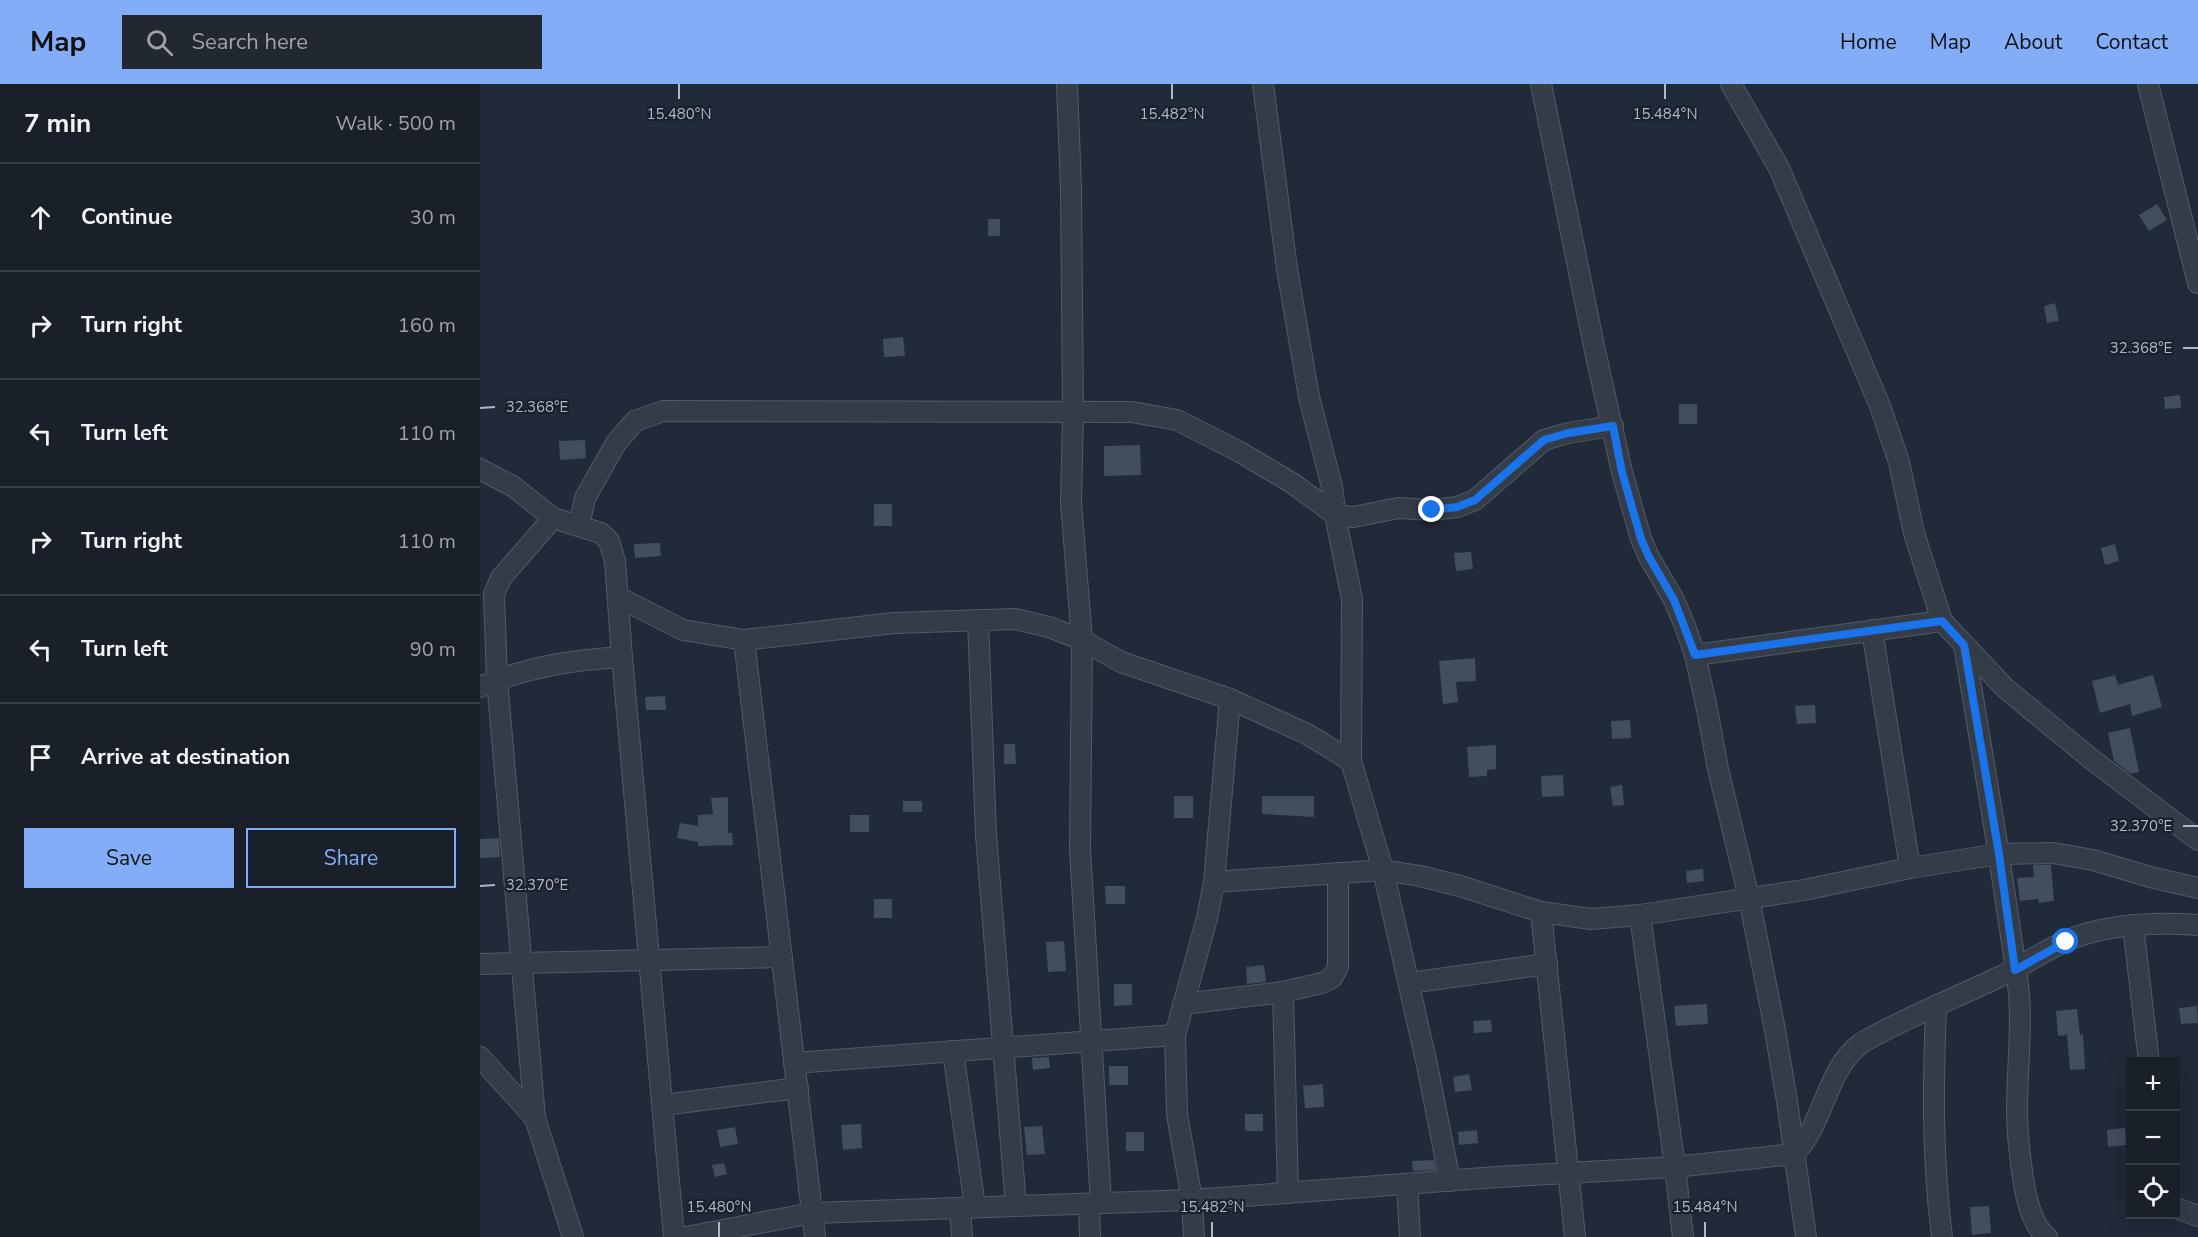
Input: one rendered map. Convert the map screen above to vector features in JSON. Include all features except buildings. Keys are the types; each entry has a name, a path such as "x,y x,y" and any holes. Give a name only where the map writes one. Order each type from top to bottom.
{"street":[{"path":"1067,84 1071,188 1073,413 1071,503 1082,640 1080,849 1091,1041 1095,1204 1090,1237"},
{"path":"1263,84 1288,280 1309,397 1332,487 1352,599 1351,761 1383,870 1450,1181"},
{"path":"1541,84 1622,472 1641,539 1674,600 1695,655 1718,769 1749,898 1775,1030 1806,1237"},
{"path":"1731,84 1779,168 1880,406 1899,462 1914,533 1942,621 2005,688 2090,759 2198,840"},
{"path":"2148,84 2198,283"},
{"path":"579,526 585,498 616,443 635,421 663,411 1132,412 1177,420 1275,472 1336,515 1353,517 1399,508 1432,510 1457,507 1475,500 1544,440 1568,433 1613,426"},
{"path":"480,468 514,487 553,518 601,533 609,541 615,561 674,1237"},
{"path":"553,518 501,578 494,594 489,683 535,1118 573,1237"},
{"path":"618,597 683,630 744,640 894,623 1015,619 1049,627 1082,640 1121,662 1230,699 1307,734 1351,761"},
{"path":"978,620 986,835 1016,1206"},
{"path":"1695,655 1942,621"},
{"path":"1872,630 1910,868"},
{"path":"744,640 814,1237"},
{"path":"1964,645 1999,854 2021,1019 2017,1089 2021,1169 2036,1224 2047,1237"},
{"path":"489,683 575,660 622,657"},
{"path":"1194,1237 1192,1200 1177,1114 1175,1035 1207,918 1214,882 1230,699"},
{"path":"1214,882 1383,870 1460,886 1541,912 1591,919 1640,915 1814,888 1910,868 1999,854 2053,853 2093,860 2198,888"},
{"path":"1183,1004 1283,992 1322,983 1332,978 1338,967 1338,873"},
{"path":"1541,912 1575,1237"},
{"path":"1640,915 1683,1237"},
{"path":"686,1237 812,1213 1192,1200 1569,1172 1675,1167 1794,1154 1810,1135 1835,1079 1846,1060 1859,1045 1897,1024 2015,970 2066,942 2085,935 2159,923 2198,925"},
{"path":"2133,926 2148,1057"},
{"path":"480,964 782,957"},
{"path":"1409,983 1547,964"},
{"path":"1283,992 1288,1193"},
{"path":"1936,1006 1933,1125 1937,1200 1942,1237"},
{"path":"794,1063 1175,1035"},
{"path":"952,1051 968,1208 962,1237"},
{"path":"480,1057 535,1118"},
{"path":"663,1105 798,1088"},
{"path":"1407,1184 1410,1237"},
{"path":"2180,1210 2198,1216"}],"route":[{"path":"1432,510 1457,507 1475,500 1544,440 1568,433 1613,426 1622,472 1641,539 1674,600 1695,655 1942,621 1964,645 1999,854 2015,970 2066,942"}]}
